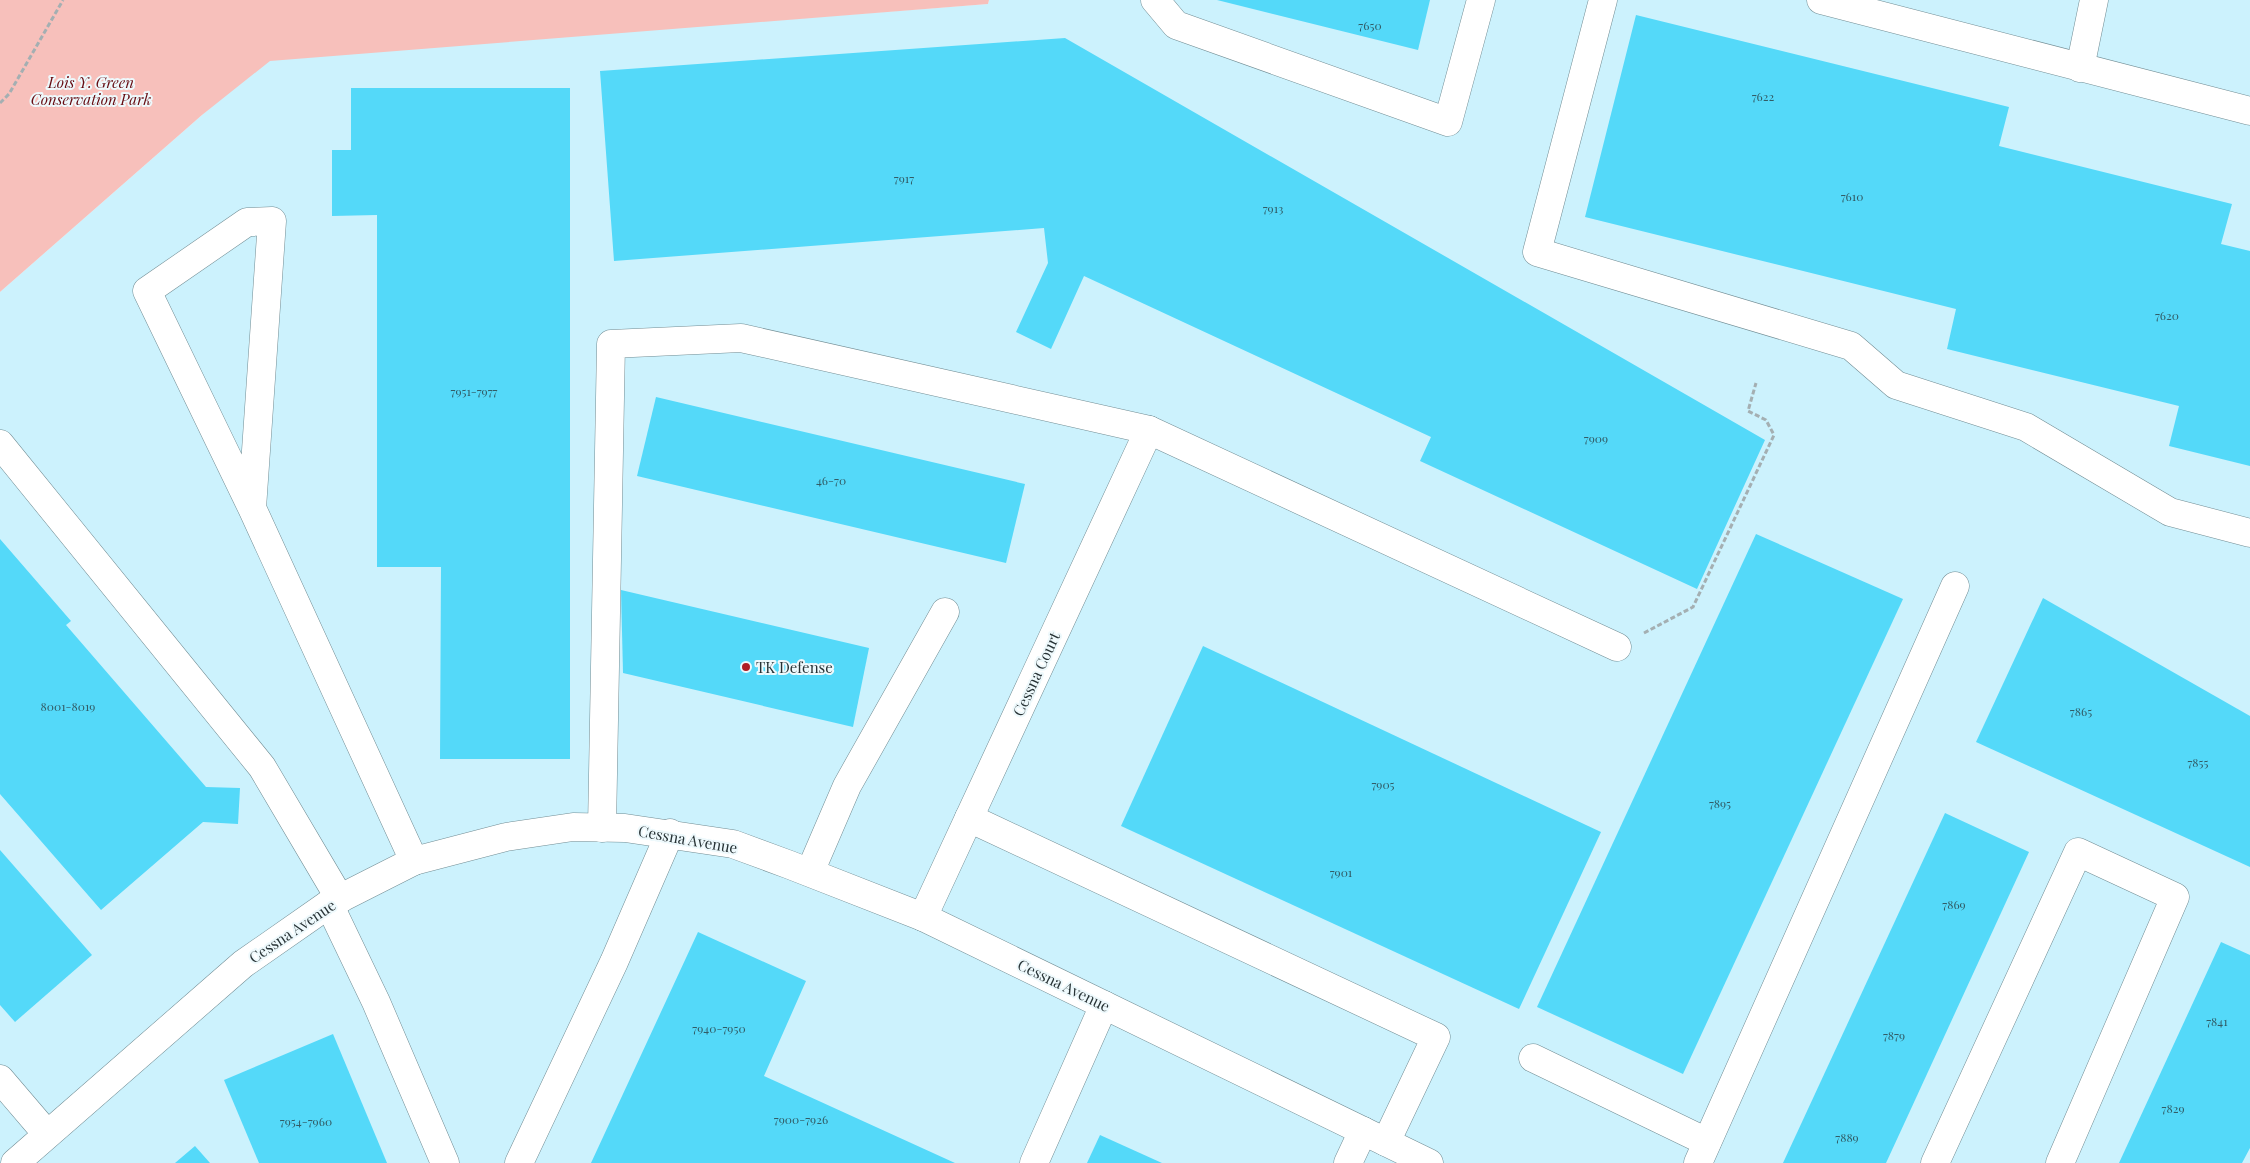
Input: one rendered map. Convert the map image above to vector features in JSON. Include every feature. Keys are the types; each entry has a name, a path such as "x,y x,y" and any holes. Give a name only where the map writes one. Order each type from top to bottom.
{"street":[{"path":"1155,0 1176,24 1448,122 1481,0"},
{"path":"1603,0 1537,252 1850,346 1896,385 2026,427 2170,512 2250,533"},
{"path":"1821,0 2250,111"},
{"path":"2080,68 2094,0"},
{"path":"252,508 272,221 247,222 146,291 252,508 414,862"},
{"path":"602,828 611,344 741,338 1149,430 1617,647"},
{"name":"Cessna Court","path":"923,917 1149,430"},
{"path":"0,444 262,767 335,902 445,1163"},
{"path":"1533,1058 1702,1153 1955,586"},
{"path":"810,872 847,786 945,612"},
{"path":"969,818 1436,1037 1374,1136 1348,1163"},
{"name":"Cessna Avenue","path":"32,1153 243,964 335,902 414,862 506,837 573,827 670,833 733,844 810,872 923,917 1429,1163"},
{"path":"519,1163 614,962 670,833"},
{"path":"1935,1163 2078,852 2175,898 2060,1163"},
{"path":"1034,1163 1104,1005"},
{"path":"0,1079 32,1153"}],"path":[{"path":"0,103 9,94 63,0"},
{"path":"1617,647 1693,607 1774,435 1766,420 1748,411 1756,383"}],"shaded area":[{"path":"989,0 2250,0 2250,1163 0,1163 0,292 266,59 988,4"}],"green space":[{"name":"Lois Y. Green Conservation Park","path":"0,0 989,0 988,4 270,61 202,115 0,292"}],"building":[{"path":"1217,0 1430,0 1418,50"},
{"path":"1636,15 2009,107 1999,146 2232,204 2221,244 2250,251 2250,466 2169,446 2179,406 1947,349 1956,309 1585,217"},
{"path":"1065,38 1765,440 1697,589 1420,461 1431,437 1084,276 1051,349 1016,332 1048,263 1044,228 614,261 600,71"},
{"path":"351,88 570,88 570,759 440,759 441,567 377,567 377,215 332,216 332,150 351,150"},
{"path":"656,397 1025,484 1006,563 637,476"},
{"path":"1756,534 1903,599 1683,1074 1537,1007"},
{"path":"0,539 71,621 66,625 206,787 240,788 238,824 203,822 101,910 0,794"},
{"path":"621,590 869,648 853,727 623,673"},
{"path":"2043,598 2250,716 2250,867 1976,742"},
{"path":"1203,646 1601,832 1519,1009 1121,826"},
{"path":"1945,813 2029,852 1886,1163 1783,1163"},
{"path":"0,850 92,955 15,1022 0,1005"},
{"path":"698,932 806,981 764,1076 955,1163 591,1163"},
{"path":"2221,942 2250,955 2250,1148 2242,1163 2119,1163"},
{"path":"333,1034 387,1163 259,1163 224,1080"},
{"path":"1100,1135 1162,1163 1087,1163"},
{"path":"195,1146 210,1163 175,1163"}],"place":[{"name":"TK Defense","path":"746,667"}]}
